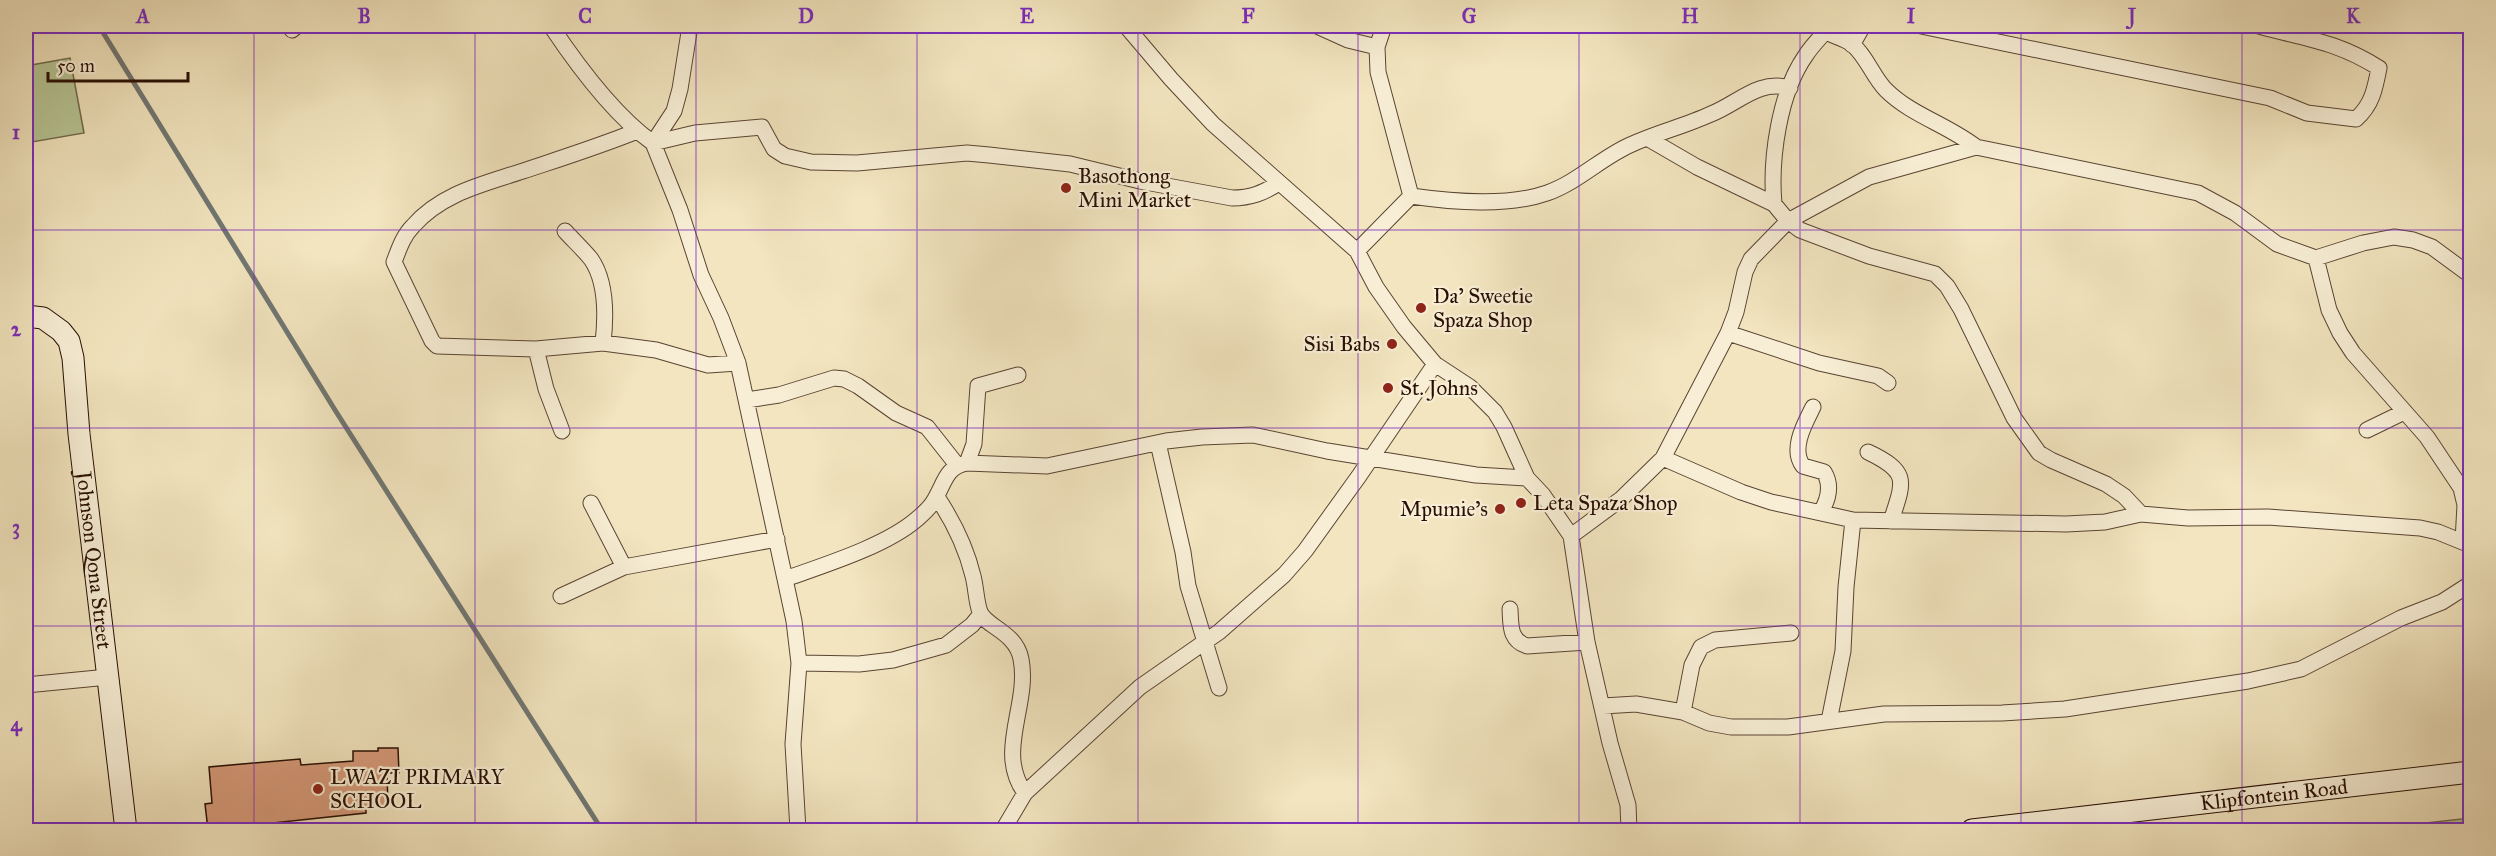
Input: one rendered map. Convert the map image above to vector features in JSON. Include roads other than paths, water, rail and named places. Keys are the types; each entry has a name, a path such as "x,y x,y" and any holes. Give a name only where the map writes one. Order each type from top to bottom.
{"street":[{"path":"551,26 592,80 637,131 653,143 680,210 701,275 722,318 738,363 794,621 799,663 793,744 798,831"},
{"path":"653,143 674,111 690,26"},
{"path":"1126,26 1213,124 1357,251 1376,286 1404,327 1435,364 1470,387 1495,412 1527,478 1543,495 1571,536 1587,642 1610,743 1628,806 1629,831"},
{"path":"1317,26 1348,40 1377,47"},
{"path":"1383,26 1377,47 1382,91 1411,196"},
{"path":"1852,45 1863,26"},
{"path":"1921,26 2270,98 2289,107 2313,114 2356,118 2365,111 2374,91 2379,68 2325,41 2259,26"},
{"path":"1774,204 1772,176 1780,116 1805,55 1820,29 1852,45 1892,95 1926,117 1949,128 1976,147 2198,193 2235,213 2277,244 2316,258 2394,237 2413,240 2432,247 2470,275"},
{"path":"1411,196 1460,201 1505,200 1546,193 1571,182 1629,145 1710,115 1757,88 1773,86 1790,88"},
{"path":"653,143 695,133 762,127 774,149 785,156 811,162 857,163 967,153 1070,164 1140,181 1232,198 1246,198 1261,194 1279,183"},
{"path":"637,131 591,149 466,189 435,207 405,235 394,262 432,341 437,346 536,349 603,343 656,351 708,365 738,363"},
{"path":"1647,138 1697,168 1774,204 1788,221 1800,230 1825,241 1935,274 1941,279 1972,329 2014,418 2039,453 2106,484 2124,496 2141,514"},
{"path":"1571,536 1621,499 1663,458 1728,333 1736,312 1745,272 1751,259 1788,221 1869,177 1976,147"},
{"path":"1357,251 1411,196"},
{"path":"565,231 591,259 600,280 604,306 603,343"},
{"path":"1663,458 1741,492 1853,520 2066,524 2105,522 2141,514 2188,518 2268,517 2420,528 2467,543 2465,505 2461,488 2427,437 2353,353 2340,333 2329,310 2316,258"},
{"name":"Johnson Qona Street","path":"26,316 37,316 49,322 61,331 70,346 126,831"},
{"path":"1728,333 1819,363 1878,376 1888,383"},
{"path":"536,349 546,389 562,431"},
{"path":"1003,831 1025,793 1140,687 1205,643 1284,576 1305,551 1373,457 1435,364"},
{"path":"785,579 876,544 902,531 917,519 937,497 946,476 962,464 974,444 978,386 1018,375"},
{"path":"747,400 779,395 834,378 844,379 858,386 896,413 927,427 962,464 1047,465 1117,453 1158,443 1202,437 1253,435 1327,451 1476,475 1527,478"},
{"path":"1814,407 1803,427 1798,456 1803,466 1824,472 1827,478 1828,495 1821,513"},
{"path":"2367,430 2404,412"},
{"path":"1158,443 1183,552 1188,586 1219,688"},
{"path":"1868,452 1893,466 1902,481 1891,521"},
{"path":"937,497 949,516 967,556 981,614 1011,639 1021,658 1023,681 1012,755 1016,781 1025,793"},
{"path":"591,503 624,567"},
{"path":"1829,721 1844,645 1847,577 1853,520"},
{"path":"561,596 624,567 777,539"},
{"path":"1603,706 1636,704 1683,712 1709,723 1731,727 1788,727 1910,713 2002,713 2065,709 2269,677 2301,669 2400,618 2442,602 2470,584"},
{"path":"1510,609 1513,636 1520,644 1527,646 1587,642"},
{"path":"799,663 859,664 893,660 946,645 972,625 981,614"},
{"path":"1683,712 1692,665 1701,647 1715,640 1791,633"},
{"path":"26,685 108,677"},
{"name":"Klipfontein Road","path":"1972,831 2470,772"}],"waterway":[{"path":"99,26 335,410 602,830"}],"place":[{"name":"Basothong Mini Market","path":"1066,188"},
{"name":"Da' Sweetie Spaza Shop","path":"1421,308"},
{"name":"Sisi Babs","path":"1392,344"},
{"name":"St. Johns","path":"1388,388"},
{"name":"Leta Spaza Shop","path":"1521,503"},
{"name":"Mpumie's","path":"1500,509"},
{"name":"LWAZI PRIMARY SCHOOL","path":"318,789"}]}
